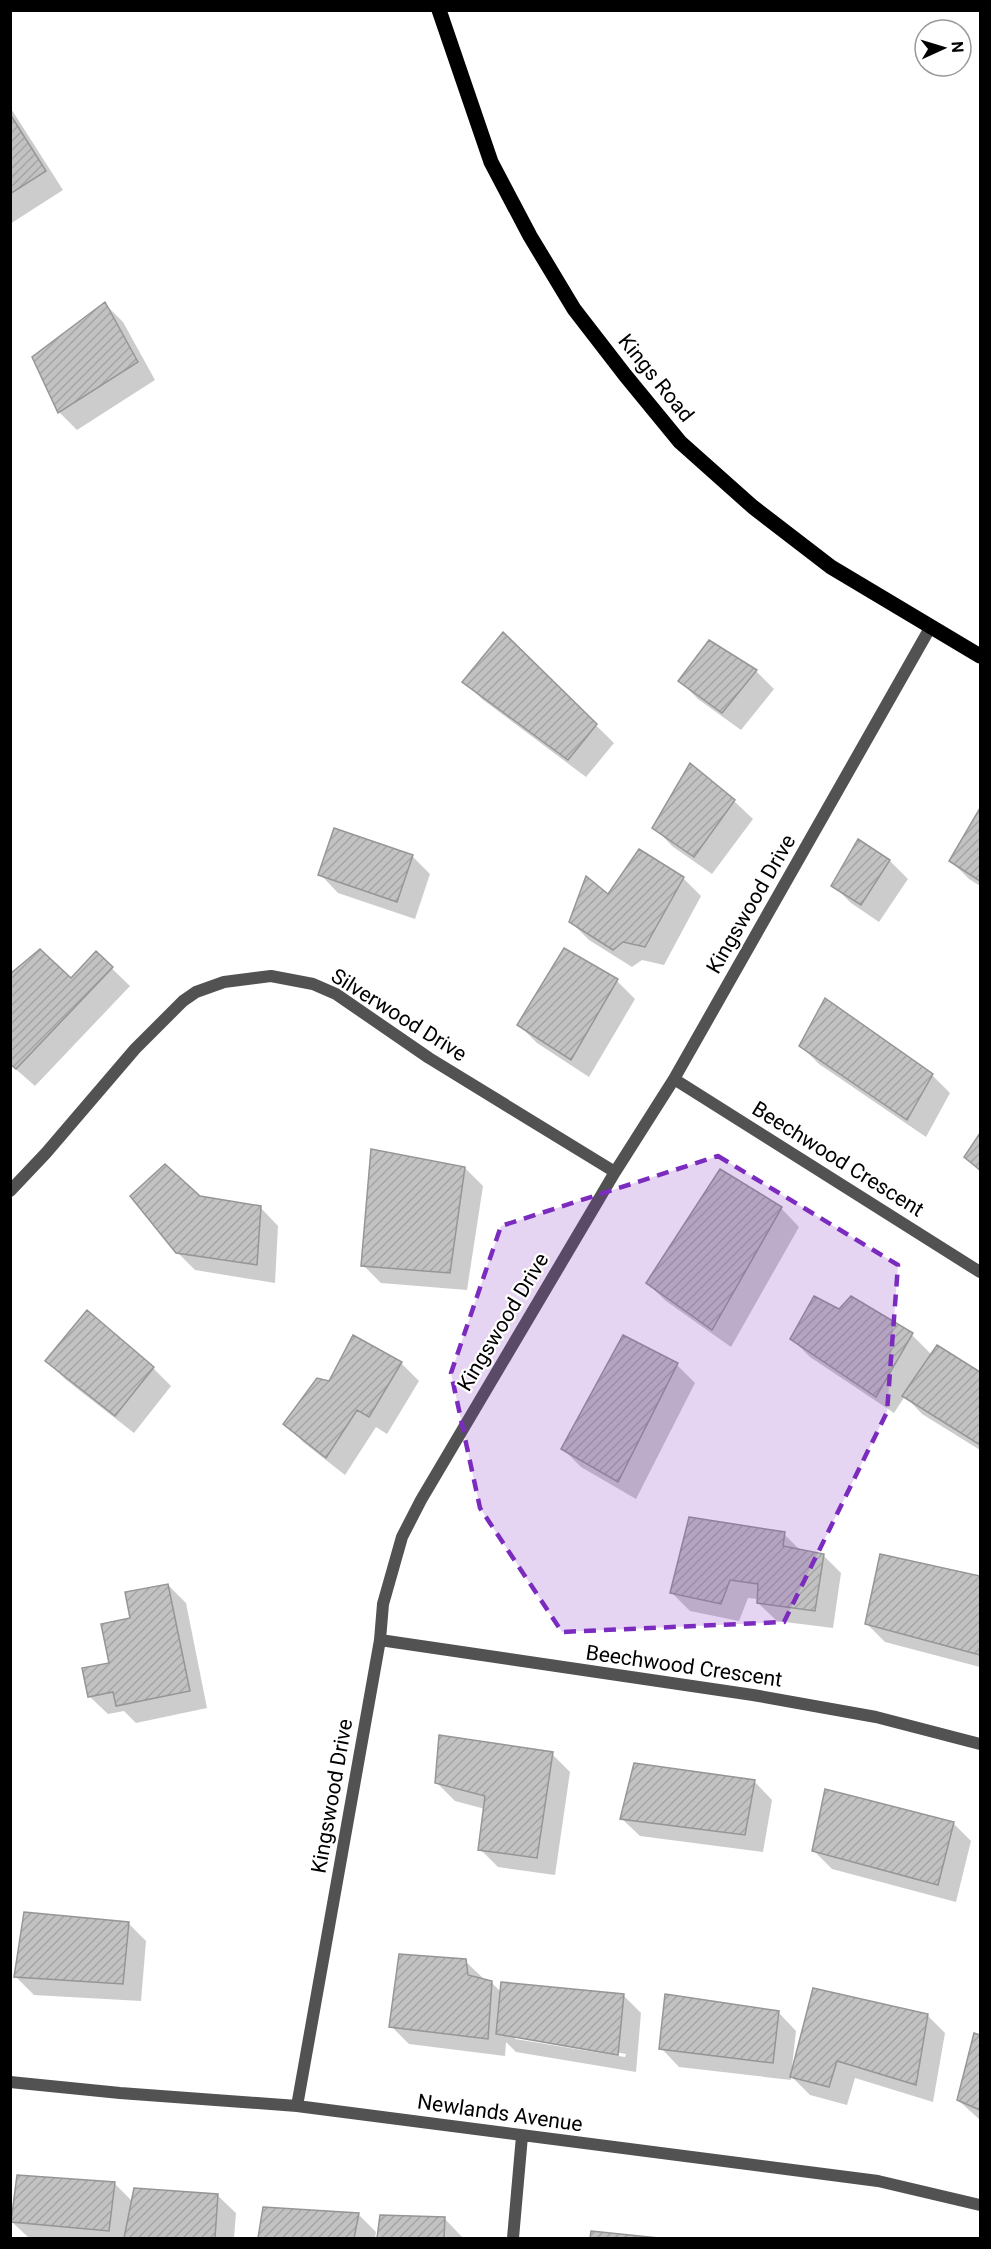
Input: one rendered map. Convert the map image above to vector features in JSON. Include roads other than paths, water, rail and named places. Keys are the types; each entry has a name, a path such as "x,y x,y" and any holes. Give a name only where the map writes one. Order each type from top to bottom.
{"main road":[{"name":"Kings Road","path":"439,10 491,162 530,236 574,309 680,442 753,507 831,567 930,628 981,656"}],"street":[{"name":"Kingswood Drive","path":"297,2106 380,1640 383,1604 402,1537 421,1500 615,1172 674,1079 930,628"},
{"name":"Silverwood Drive","path":"10,1191 46,1153 135,1049 183,1001 196,992 224,982 271,976 313,984 336,994 429,1058 615,1172"},
{"name":"Beechwood Crescent","path":"674,1079 981,1272"},
{"name":"Beechwood Crescent","path":"380,1640 764,1697 876,1717 981,1744"},
{"name":"Newlands Avenue","path":"10,2082 297,2106 878,2181 981,2205"},
{"path":"513,2238 522,2136"}]}
